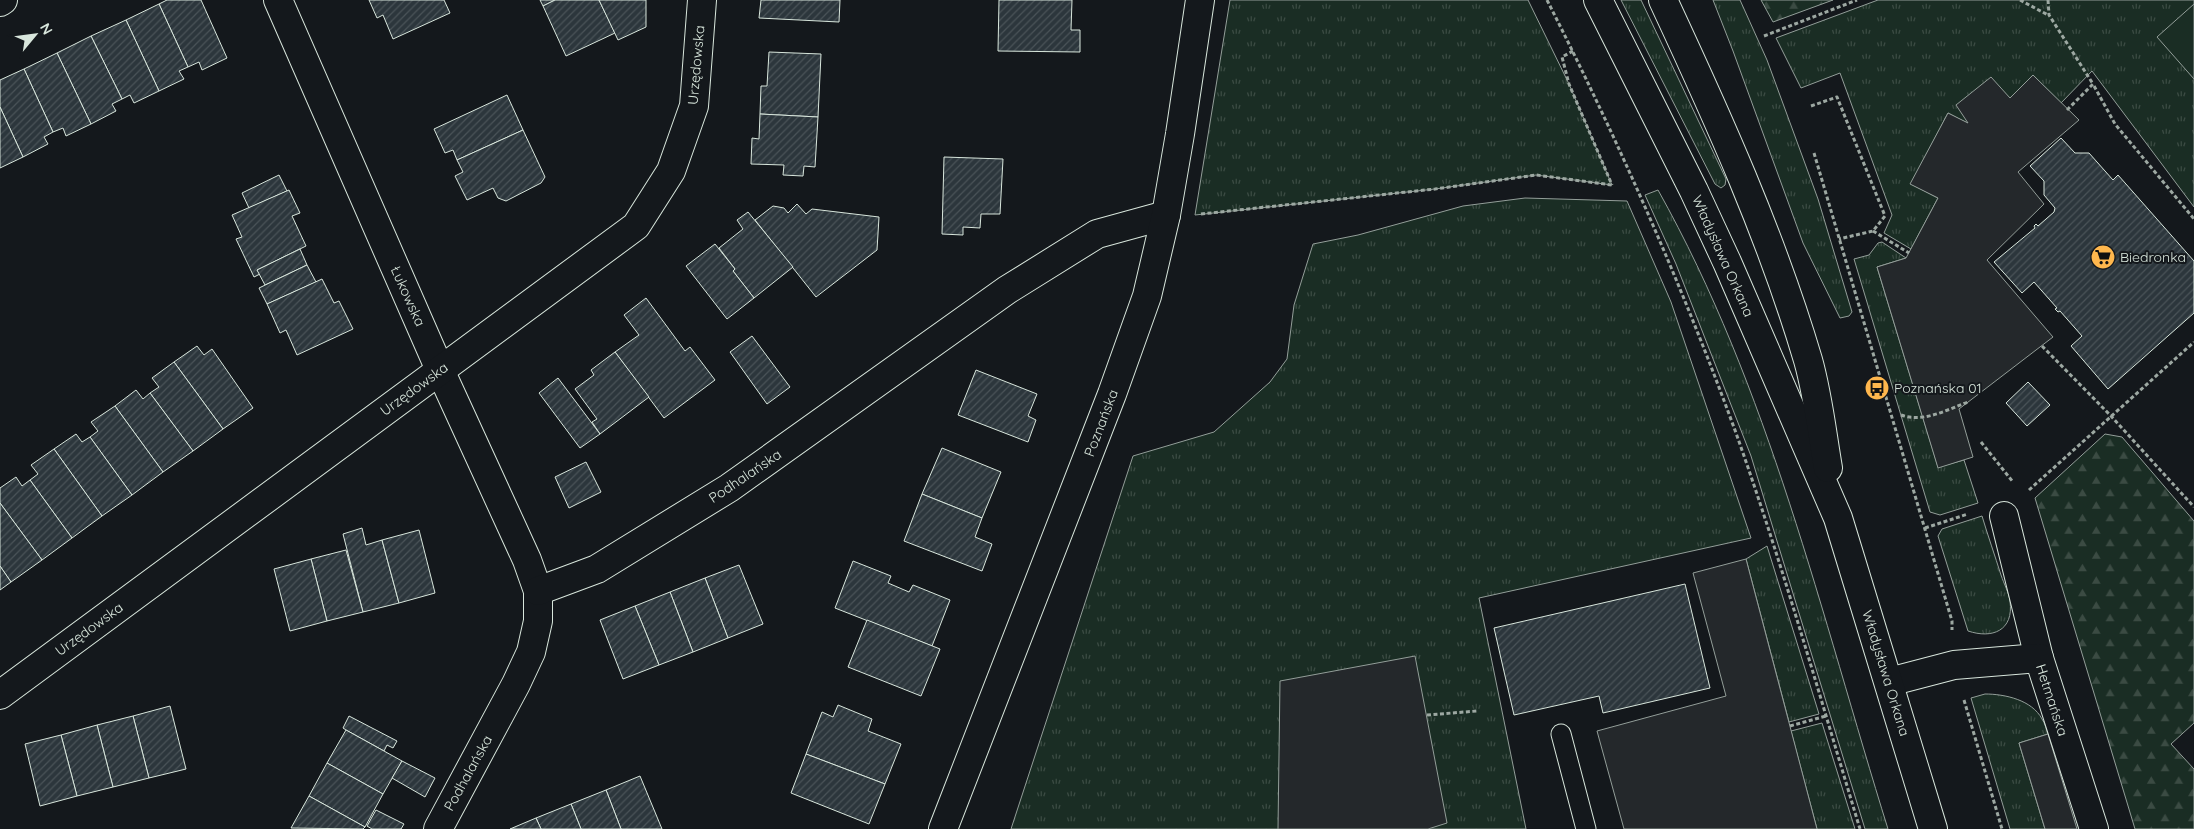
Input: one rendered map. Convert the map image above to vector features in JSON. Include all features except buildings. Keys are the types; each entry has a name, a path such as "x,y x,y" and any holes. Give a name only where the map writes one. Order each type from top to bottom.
{"street":[{"path":"0,2 4,0"},
{"name":"Łukowska","path":"278,0 440,370 527,560 538,592"},
{"name":"Urzędowska","path":"0,695 636,226 671,170 694,106 702,0"},
{"name":"Poznańska","path":"943,829 1112,394 1147,296 1166,215 1200,0"},
{"name":"Władysława Orkana","path":"1598,0 1694,191 1727,262 1838,518"},
{"name":"Władysława Orkana","path":"1663,0 1739,168 1766,236 1808,362 1838,518 1933,829"},
{"name":"Podhalańska","path":"438,829 516,684 531,652 538,621 538,592 597,568 729,488 1007,290 1097,234 1166,215"},
{"path":"2004,516 2039,658"},
{"name":"Hetmańska","path":"1888,682 1954,665 2039,658 2094,829"}],"lane":[{"path":"1561,734 1586,829"}],"path":[{"path":"1547,0 1573,51 1666,255 1707,356 1762,509 1860,829"},
{"path":"1764,36 1857,0"},
{"path":"2020,0 2049,15"},
{"path":"2048,0 2049,15 2093,84 2115,124 2194,219"},
{"path":"1195,215 1425,190 1536,175 1612,185 1569,84 1562,57 1573,51"},
{"path":"2067,110 2093,84"},
{"path":"1812,106 1837,97 1885,216 1873,230 1839,239"},
{"path":"1814,153 1952,621 1954,665 2002,829"},
{"path":"1873,230 1909,253"},
{"path":"2024,495 2194,342"},
{"path":"2042,346 2111,416 2194,507"},
{"path":"1901,415 1912,419 1924,418 1968,402"},
{"path":"1925,528 1970,513"},
{"path":"1427,715 1477,711"},
{"path":"1790,726 1826,716"}],"green space":[{"path":"1230,0 1528,0 1569,84 1612,185 1536,175 1435,189 1195,215"},
{"path":"1621,0 1641,0 1726,179 1725,185 1721,188 1715,184"},
{"path":"1713,0 1740,0 1767,60 1818,199 1852,312 1849,316 1840,318 1803,243"},
{"path":"1761,0 1833,0 1773,22"},
{"path":"1878,0 2194,0 2194,207 2092,71 2061,103 2033,75 2010,98 1969,124 1948,113 1911,184 1938,198 1911,249 1884,233 1892,215 1840,73 1801,88 1776,38"},
{"path":"2194,4 2194,79 2157,37"},
{"path":"1658,190 1697,265 1731,343 1762,423 1790,503 1888,829 1865,829 1751,456 1676,264 1645,195"},
{"path":"1525,198 1627,201 1671,302 1751,538 1479,598 1526,829 1011,829 1133,456 1214,432 1270,382 1287,359 1294,305 1313,244 1358,235 1463,206"},
{"path":"1882,242 1906,258 1877,267 1938,467 1964,460 1978,503 1940,515 1930,512 1854,259 1869,255 1878,243"},
{"path":"2105,434 2122,437 2194,521 2194,723 2171,744 2194,769 2194,829 2135,829 2035,498"},
{"path":"1982,516 2010,601 2010,611 2005,626 1993,633 1985,634 1968,631 1938,536 1942,529"},
{"path":"1767,546 1819,714 1789,722 1746,559"},
{"path":"1985,694 2017,699 2032,707 2044,722 2048,734 2019,743 2045,829 2010,829 1971,698"},
{"path":"1822,723 1855,829 1817,829 1791,731"}],"shaded area":[{"path":"2033,75 2079,120 2018,172 2044,204 1987,260 2053,337 1959,409 1973,457 1938,468 1877,267 1906,258 1938,198 1910,184 1948,113 1968,123 1956,105 1991,77 2010,98"},
{"path":"1746,559 1817,829 1624,829 1597,731 1726,696 1693,573"},
{"path":"1415,656 1447,823 1428,829 1278,829 1280,681"},
{"path":"2048,734 2077,829 2045,829 2019,743"}],"place":[{"name":"Biedronka","path":"2103,257"},
{"name":"Poznańska 01","path":"1877,388"}]}
